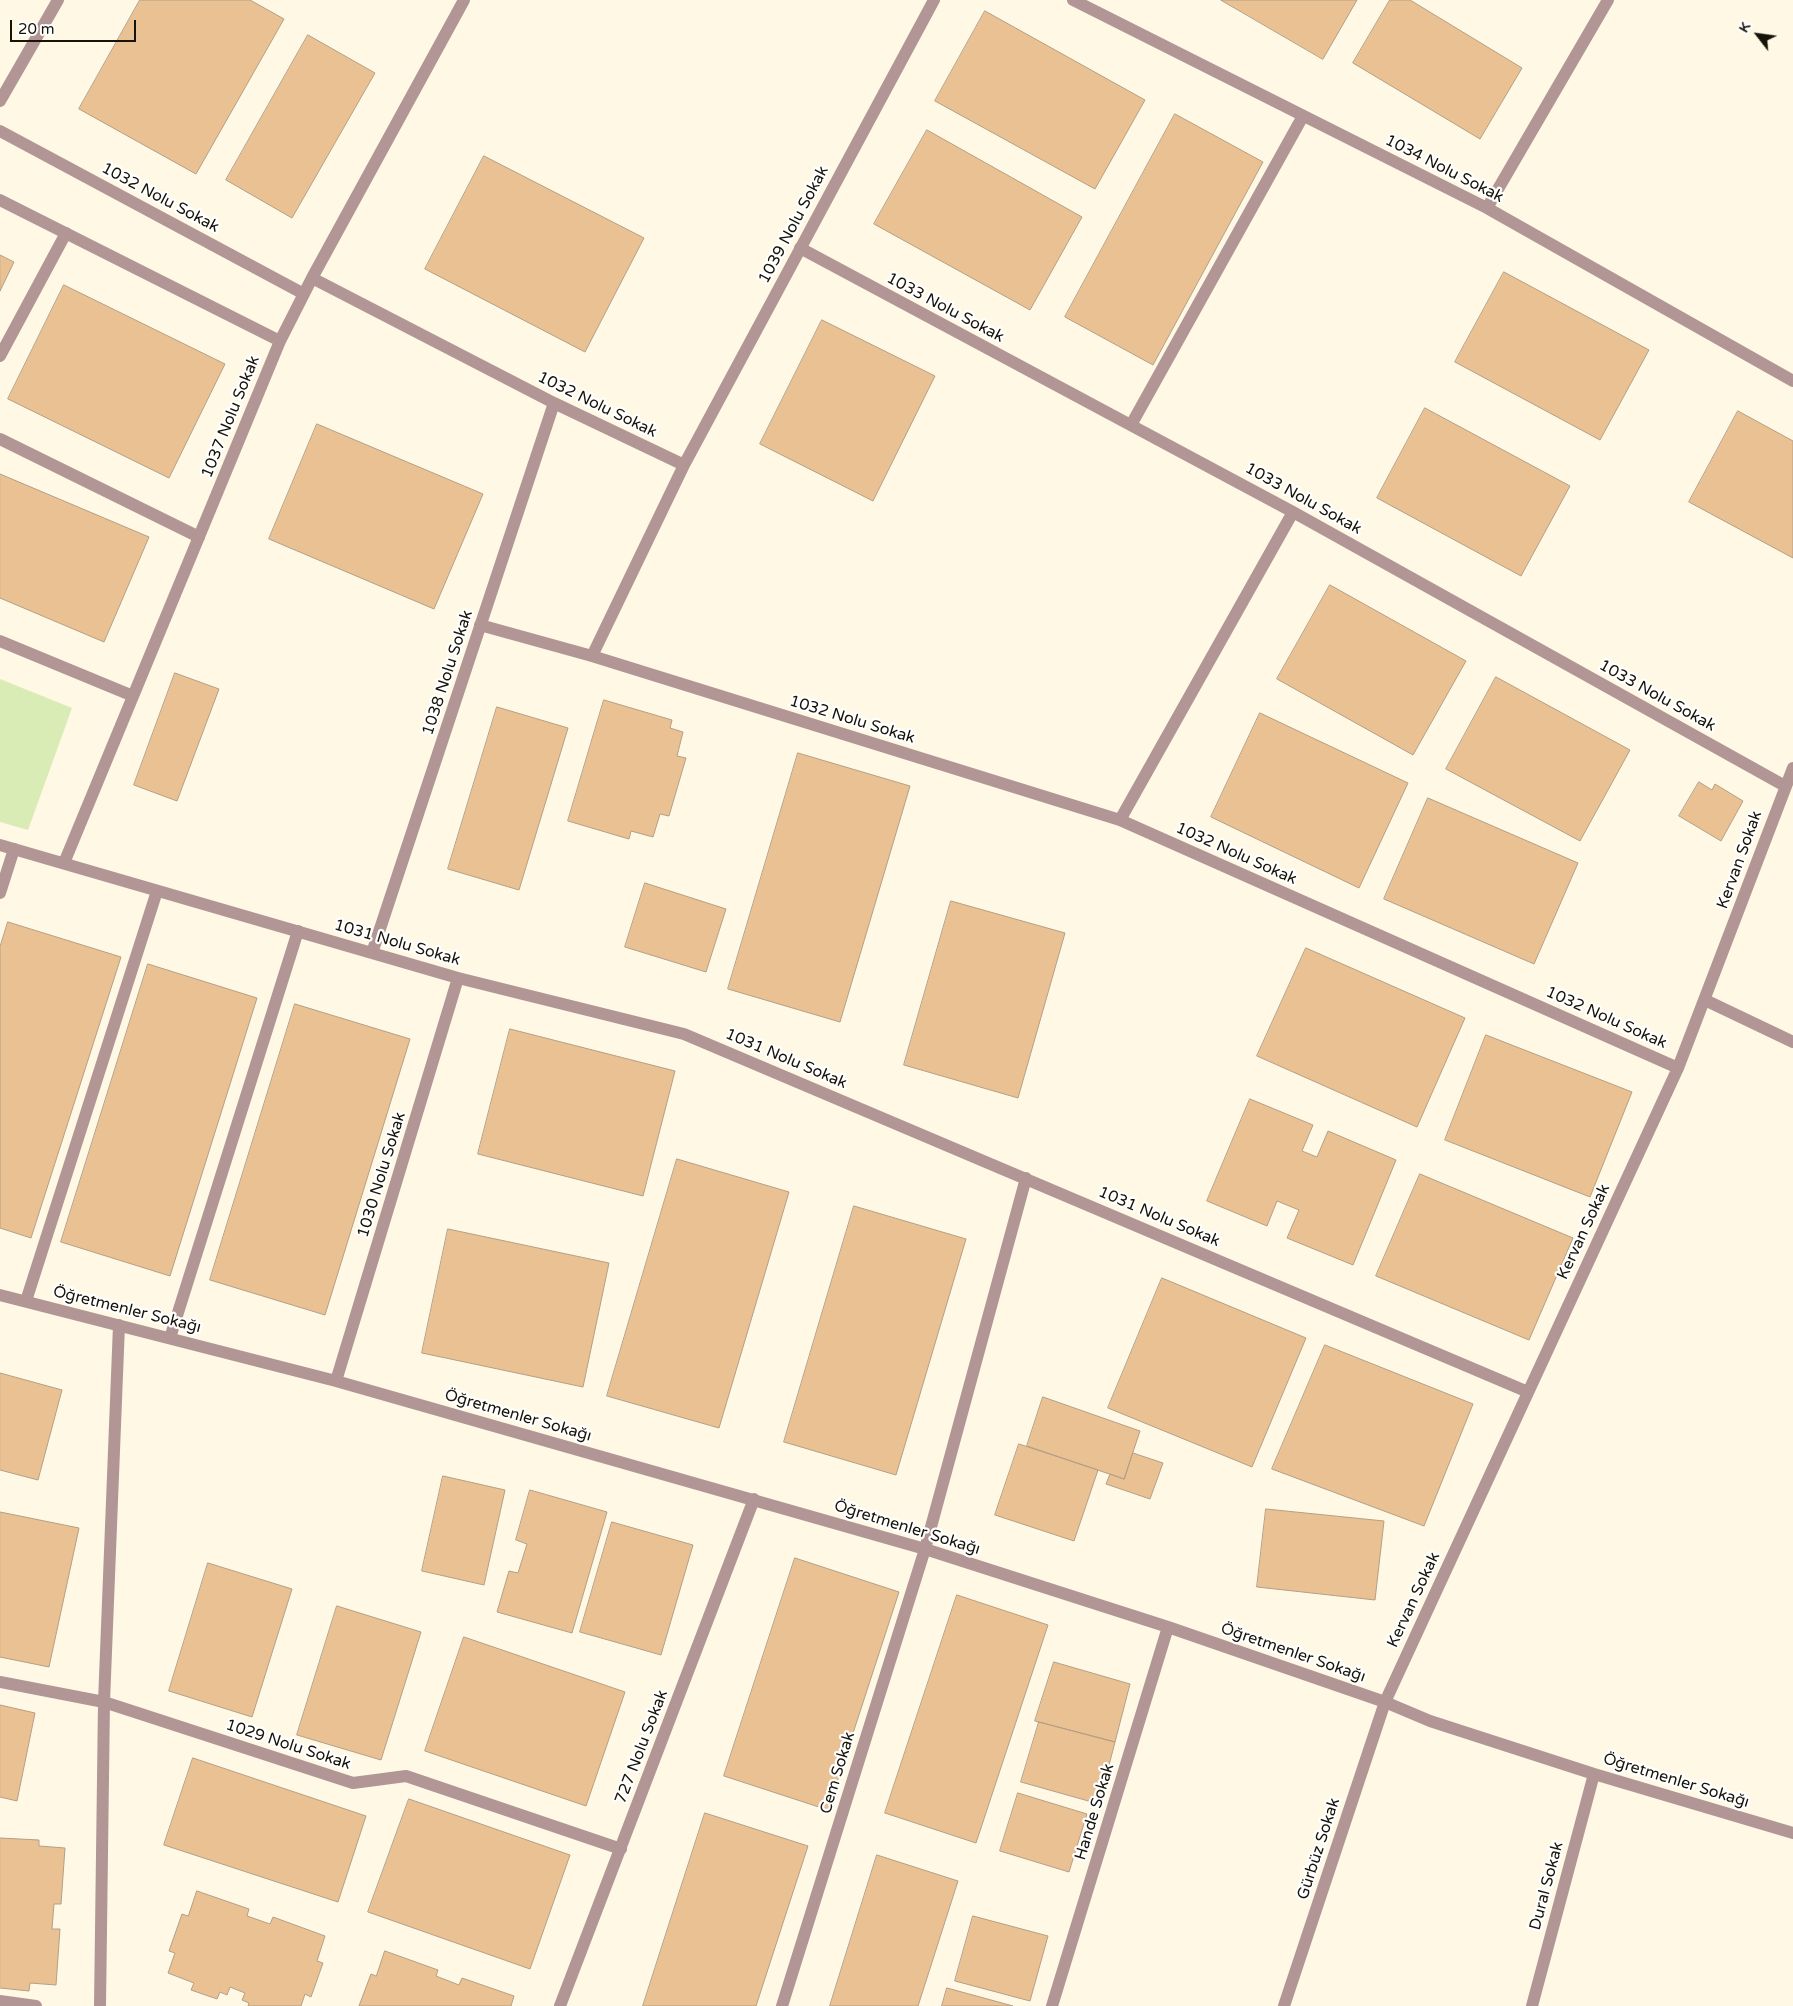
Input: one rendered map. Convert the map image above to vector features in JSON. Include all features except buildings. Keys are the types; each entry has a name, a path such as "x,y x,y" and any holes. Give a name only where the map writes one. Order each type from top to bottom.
{"street":[{"path":"0,101 58,0"},
{"name":"1037 Nolu Sokak","path":"64,863 280,340 464,0"},
{"name":"1039 Nolu Sokak","path":"684,465 934,0"},
{"name":"1034 Nolu Sokak","path":"1073,0 1487,208 1793,381"},
{"path":"1487,208 1608,0"},
{"path":"1131,425 1303,116"},
{"name":"1032 Nolu Sokak","path":"0,131 304,294"},
{"path":"0,200 280,340"},
{"path":"0,356 66,233"},
{"name":"1033 Nolu Sokak","path":"800,248 1293,512 1785,786"},
{"name":"1032 Nolu Sokak","path":"312,278 554,403 684,465"},
{"name":"1038 Nolu Sokak","path":"372,953 554,403"},
{"path":"0,439 199,537"},
{"path":"592,656 684,465"},
{"path":"1120,820 1293,512"},
{"name":"1032 Nolu Sokak","path":"480,625 592,656 1120,820 1678,1068"},
{"path":"0,641 133,696"},
{"name":"Kervan Sokak","path":"1384,1702 1678,1068 1793,768"},
{"name":"1031 Nolu Sokak","path":"0,845 458,978 684,1034 1528,1392"},
{"path":"0,893 14,849"},
{"path":"26,1301 157,890"},
{"path":"170,1338 298,931"},
{"name":"1030 Nolu Sokak","path":"336,1381 458,978"},
{"path":"1705,1000 1793,1042"},
{"name":"Cem Sokak","path":"782,2006 925,1549 1026,1178"},
{"name":"Öğretmenler Sokağı","path":"0,1295 336,1381 925,1549 1168,1627 1384,1702 1430,1721 1594,1774 1793,1833"},
{"path":"100,2006 104,1702 119,1325"},
{"name":"727 Nolu Sokak","path":"560,2006 754,1499"},
{"name":"Hande Sokak","path":"1052,2006 1168,1627"},
{"name":"1029 Nolu Sokak","path":"0,1682 104,1702 353,1783 406,1776 621,1849"},
{"name":"Gürbüz Sokak","path":"1284,2006 1384,1702"},
{"name":"Dural Sokak","path":"1532,2006 1594,1774"},
{"path":"0,2001 36,2006"}],"green space":[{"path":"0,679 72,708 28,830 0,822"}]}
